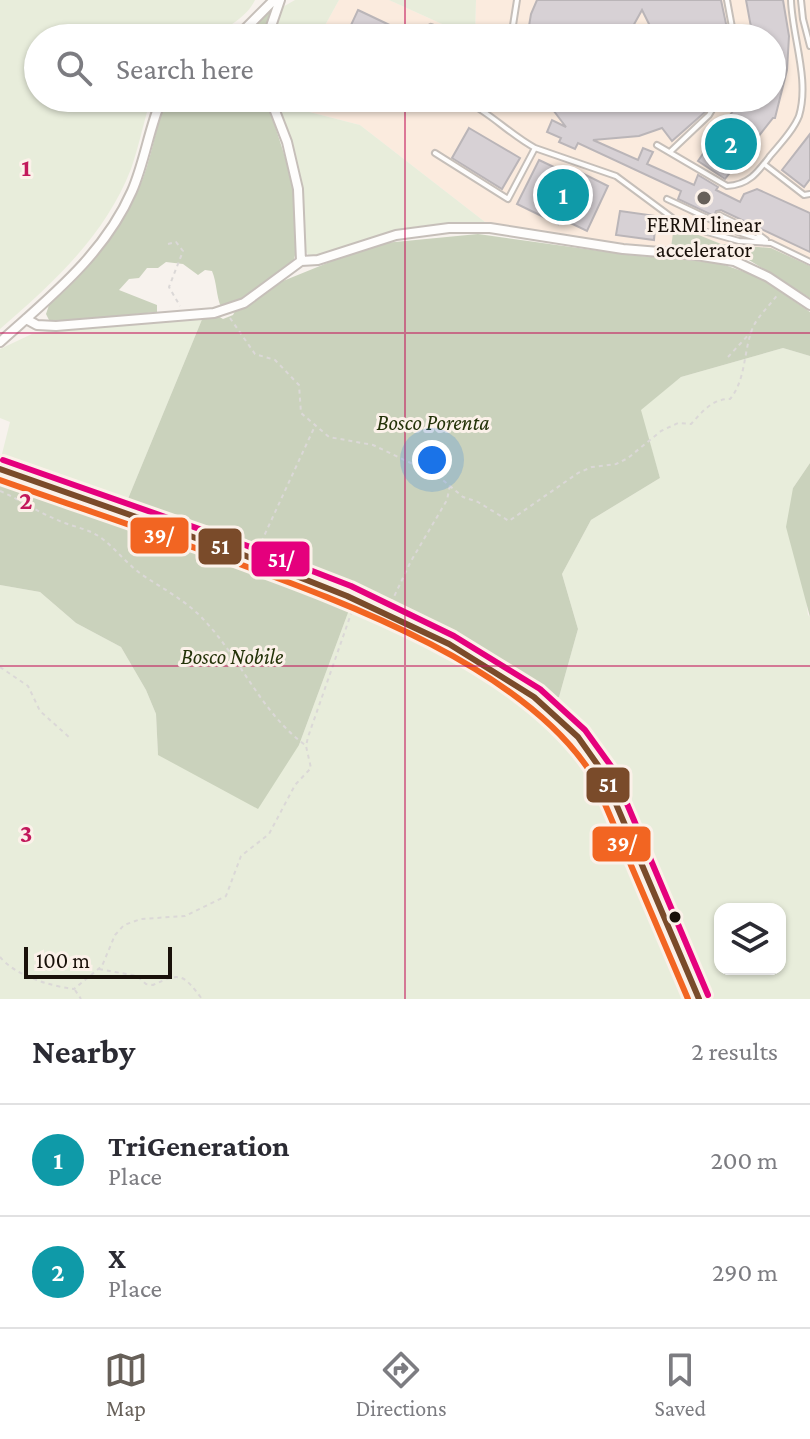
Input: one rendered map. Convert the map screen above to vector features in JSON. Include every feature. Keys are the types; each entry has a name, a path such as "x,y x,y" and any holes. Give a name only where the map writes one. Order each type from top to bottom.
{"main road":[{"path":"0,469 358,598 450,644 551,708 584,743 612,791 699,999"}],"street":[{"path":"250,24 274,0"},
{"path":"272,24 280,0"},
{"path":"0,342 79,270 105,239 131,194 158,112"},
{"path":"275,112 287,142 298,189 301,261"},
{"path":"26,319 37,325 56,326 225,310 244,303 301,261 318,260 396,235 449,228 490,228 623,249 716,257 753,269 810,305"}],"lane":[{"path":"513,24 517,0"},
{"path":"727,0 731,24"},
{"path":"657,145 727,186 738,186 756,176 800,113 802,62 791,0"},
{"path":"801,0 810,46"},
{"path":"486,112 516,138 535,148 616,176 682,225 727,239 771,243"},
{"path":"669,153 711,112"},
{"path":"435,153 508,199 535,148"},
{"path":"764,164 804,195 810,194"},
{"path":"667,199 810,262"},
{"path":"719,215 771,243"}],"path":[{"path":"168,244 176,242 183,251 169,287 182,315"},
{"path":"728,357 784,288"},
{"path":"225,310 239,335 255,354 275,360 299,385 301,413 315,427 329,437 373,445 438,476 463,497 478,502 509,521 578,473 592,467 616,464 661,431 678,423 691,424 707,406 721,399 730,399 735,393 753,330"},
{"path":"253,558 315,427"},
{"path":"387,612 402,578 447,500 450,485"},
{"path":"0,491 25,501 59,521 98,536 128,565 188,604 222,642 265,706 286,730 306,746"},
{"path":"74,989 99,969 115,935 124,925 141,919 185,916 226,896 241,856 269,834 295,785 311,768 306,746 358,598"},
{"path":"0,667 28,686 40,711 70,738"},
{"path":"0,957 16,971 74,989 81,999"},
{"path":"99,969 137,976 146,984 153,985 174,976 188,981 202,999"}],"shaded area":[{"path":"339,0 389,0 442,24 326,24"},
{"path":"476,0 810,0 810,266 771,248 721,244 675,226 671,248 603,241 485,222 360,125 309,112 786,112 786,24 475,24"}],"green space":[{"path":"0,0 255,0 231,24 24,24 24,112 147,112 131,169 107,216 76,257 0,329"},
{"path":"295,0 339,0 326,24 276,24 281,8"},
{"path":"389,0 476,0 475,24 442,24"},
{"path":"272,10 268,24 254,24"},
{"path":"162,112 271,112 296,200 297,242 293,263 244,298 221,307 212,271 205,270 198,275 183,264 166,262 158,268 147,268 139,278 129,279 119,290 157,305 157,312 50,322 46,314 49,305 101,252 131,205 143,177"},
{"path":"279,112 309,112 360,125 485,222 408,228 310,257 304,249 303,209"},
{"path":"674,225 721,244 771,248 810,266 810,298 749,260 701,250 671,248"},
{"name":"Bosco Porenta","path":"478,234 629,255 719,263 759,277 810,312 810,356 783,348 681,377 641,410 660,478 591,520 562,574 578,629 559,697 549,701 457,641 392,608 229,542 125,506 203,317 218,316 223,319 233,315 283,281 374,244"},
{"path":"203,317 125,506 0,462 10,422 0,418 0,349 32,334 54,330"},
{"path":"783,348 810,356 810,463 793,488 810,617 810,999 705,999 608,768 582,732 549,701 559,697 578,629 562,574 591,520 660,478 640,410 681,377"},
{"path":"810,463 810,617 786,527 793,488"},
{"name":"Bosco Nobile","path":"0,478 290,577 352,602 299,745 258,809 158,755 156,714 121,647 76,623 40,592 0,585"},
{"path":"0,585 40,592 76,623 121,647 156,714 158,755 299,745 352,602 445,648 515,690 554,718 571,737 601,781 692,999 0,999"}],"building":[{"path":"537,0 721,0 726,24 649,24 642,10 634,24 529,24"},
{"path":"746,0 783,0 789,36 786,74 786,24 750,24"},
{"path":"358,10 388,24 352,24"},
{"path":"555,112 705,112 672,141 662,128 639,136 593,140 638,160 643,148 653,152 647,164 694,185 698,175 718,187 716,190 740,202 744,194 757,189 810,213 810,252 721,210 716,211 714,216 678,199 681,191 578,143 575,149 559,142 561,138 547,132 552,120 566,127"},
{"path":"732,112 776,112 775,118 725,179 698,161"},
{"path":"469,128 520,158 502,189 452,158"},
{"path":"810,134 810,179 804,187 782,170"},
{"path":"539,160 577,178 580,172 608,186 587,231 560,218 558,224 517,204"},
{"path":"620,211 656,216 654,240 616,235"}],"transit line":[{"name":"51/","path":"3,460 245,545 351,586 454,636 540,689 585,730 611,766 708,995"},
{"name":"51","path":"0,469 241,554 347,596 449,644 534,697 578,737 602,771 699,999"},
{"name":"39/","path":"0,480 223,558 374,617 477,670 523,702 562,737 593,776 688,999"}],"place":[{"name":"X","path":"731,144"},
{"name":"TriGeneration","path":"563,195"},
{"name":"FERMI linear accelerator","path":"704,198"}]}
